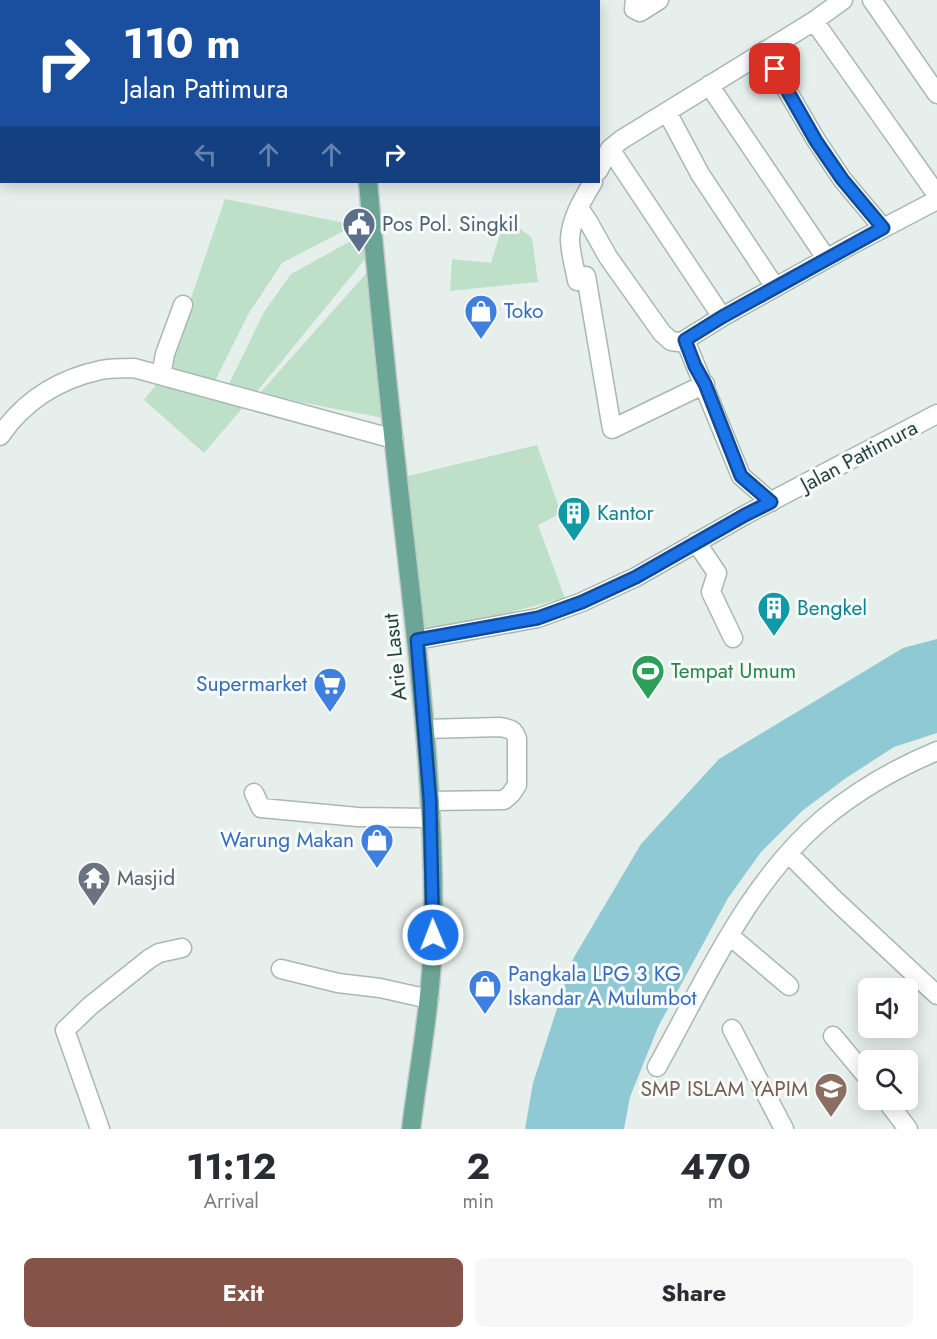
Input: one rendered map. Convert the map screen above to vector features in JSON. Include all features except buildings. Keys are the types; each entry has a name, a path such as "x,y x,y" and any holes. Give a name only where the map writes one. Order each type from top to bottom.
{"main road":[{"name":"Arie Lasut","path":"368,183 417,640 430,810 433,935 429,999 411,1129"}],"street":[{"path":"635,0 634,9 640,12 659,0"},
{"path":"600,167 610,149 814,21 843,0"},
{"path":"872,0 937,94"},
{"path":"814,21 937,195"},
{"path":"764,51 816,141 842,179 883,228"},
{"path":"709,85 826,258"},
{"path":"667,112 700,174 775,287"},
{"path":"610,149 722,317"},
{"path":"592,183 574,219 570,241 581,279 612,429 705,384"},
{"path":"579,208 608,258 662,333 671,341 686,340 826,258 937,201"},
{"path":"161,375 165,354 183,305"},
{"path":"686,340 741,476 771,502"},
{"path":"0,436 18,411 62,383 101,370 134,368 394,439"},
{"name":"Jalan Pattimura","path":"417,640 538,618 582,602 636,577 696,542 937,414"},
{"path":"696,542 717,573 711,592 733,638"},
{"path":"254,793 261,808 358,818 504,800 512,794 517,785 515,732 501,727 425,729"},
{"path":"657,1068 730,936 751,902 789,854 823,819 851,798 876,781 937,751"},
{"path":"789,854 937,995"},
{"path":"730,936 789,986"},
{"path":"100,1129 65,1030 90,1006 149,959 159,953 182,948"},
{"path":"281,969 338,983 380,988 429,999"},
{"path":"732,1029 784,1129"},
{"path":"833,1036 858,1066"},
{"path":"894,1110 909,1129"}],"green space":[{"path":"225,199 355,225 282,263 249,313 214,383 167,368"},
{"path":"516,225 532,238 538,282 450,291 452,259 491,263 500,234"},
{"path":"367,232 366,258 255,394 227,388 264,312 291,274"},
{"path":"370,269 383,418 259,394"},
{"path":"159,381 246,404 204,453 144,400"},
{"path":"537,445 561,513 538,525 565,598 421,635 408,476"}],"water":[{"path":"937,639 937,733 894,747 846,778 802,811 761,852 728,898 658,1027 630,1097 624,1129 525,1129 533,1083 573,959 641,844 719,759 903,648"}],"place":[{"name":"Pos Pol. Singkil","path":"359,253"},
{"name":"Toko","path":"481,340"},
{"name":"Kantor","path":"574,542"},
{"name":"Bengkel","path":"774,637"},
{"name":"Tempat Umum","path":"648,700"},
{"name":"Supermarket","path":"330,713"},
{"name":"Warung Makan","path":"377,869"},
{"name":"Masjid","path":"94,907"},
{"name":"Pangkala LPG 3 KG Iskandar A Mulumbot","path":"485,1015"},
{"name":"SMP ISLAM YAPIM","path":"831,1118"}],"route":[{"path":"433,935 430,801 417,640 538,618 582,602 636,577 771,502 741,476 685,340 722,317 883,228 842,179 816,141 775,69"}]}
